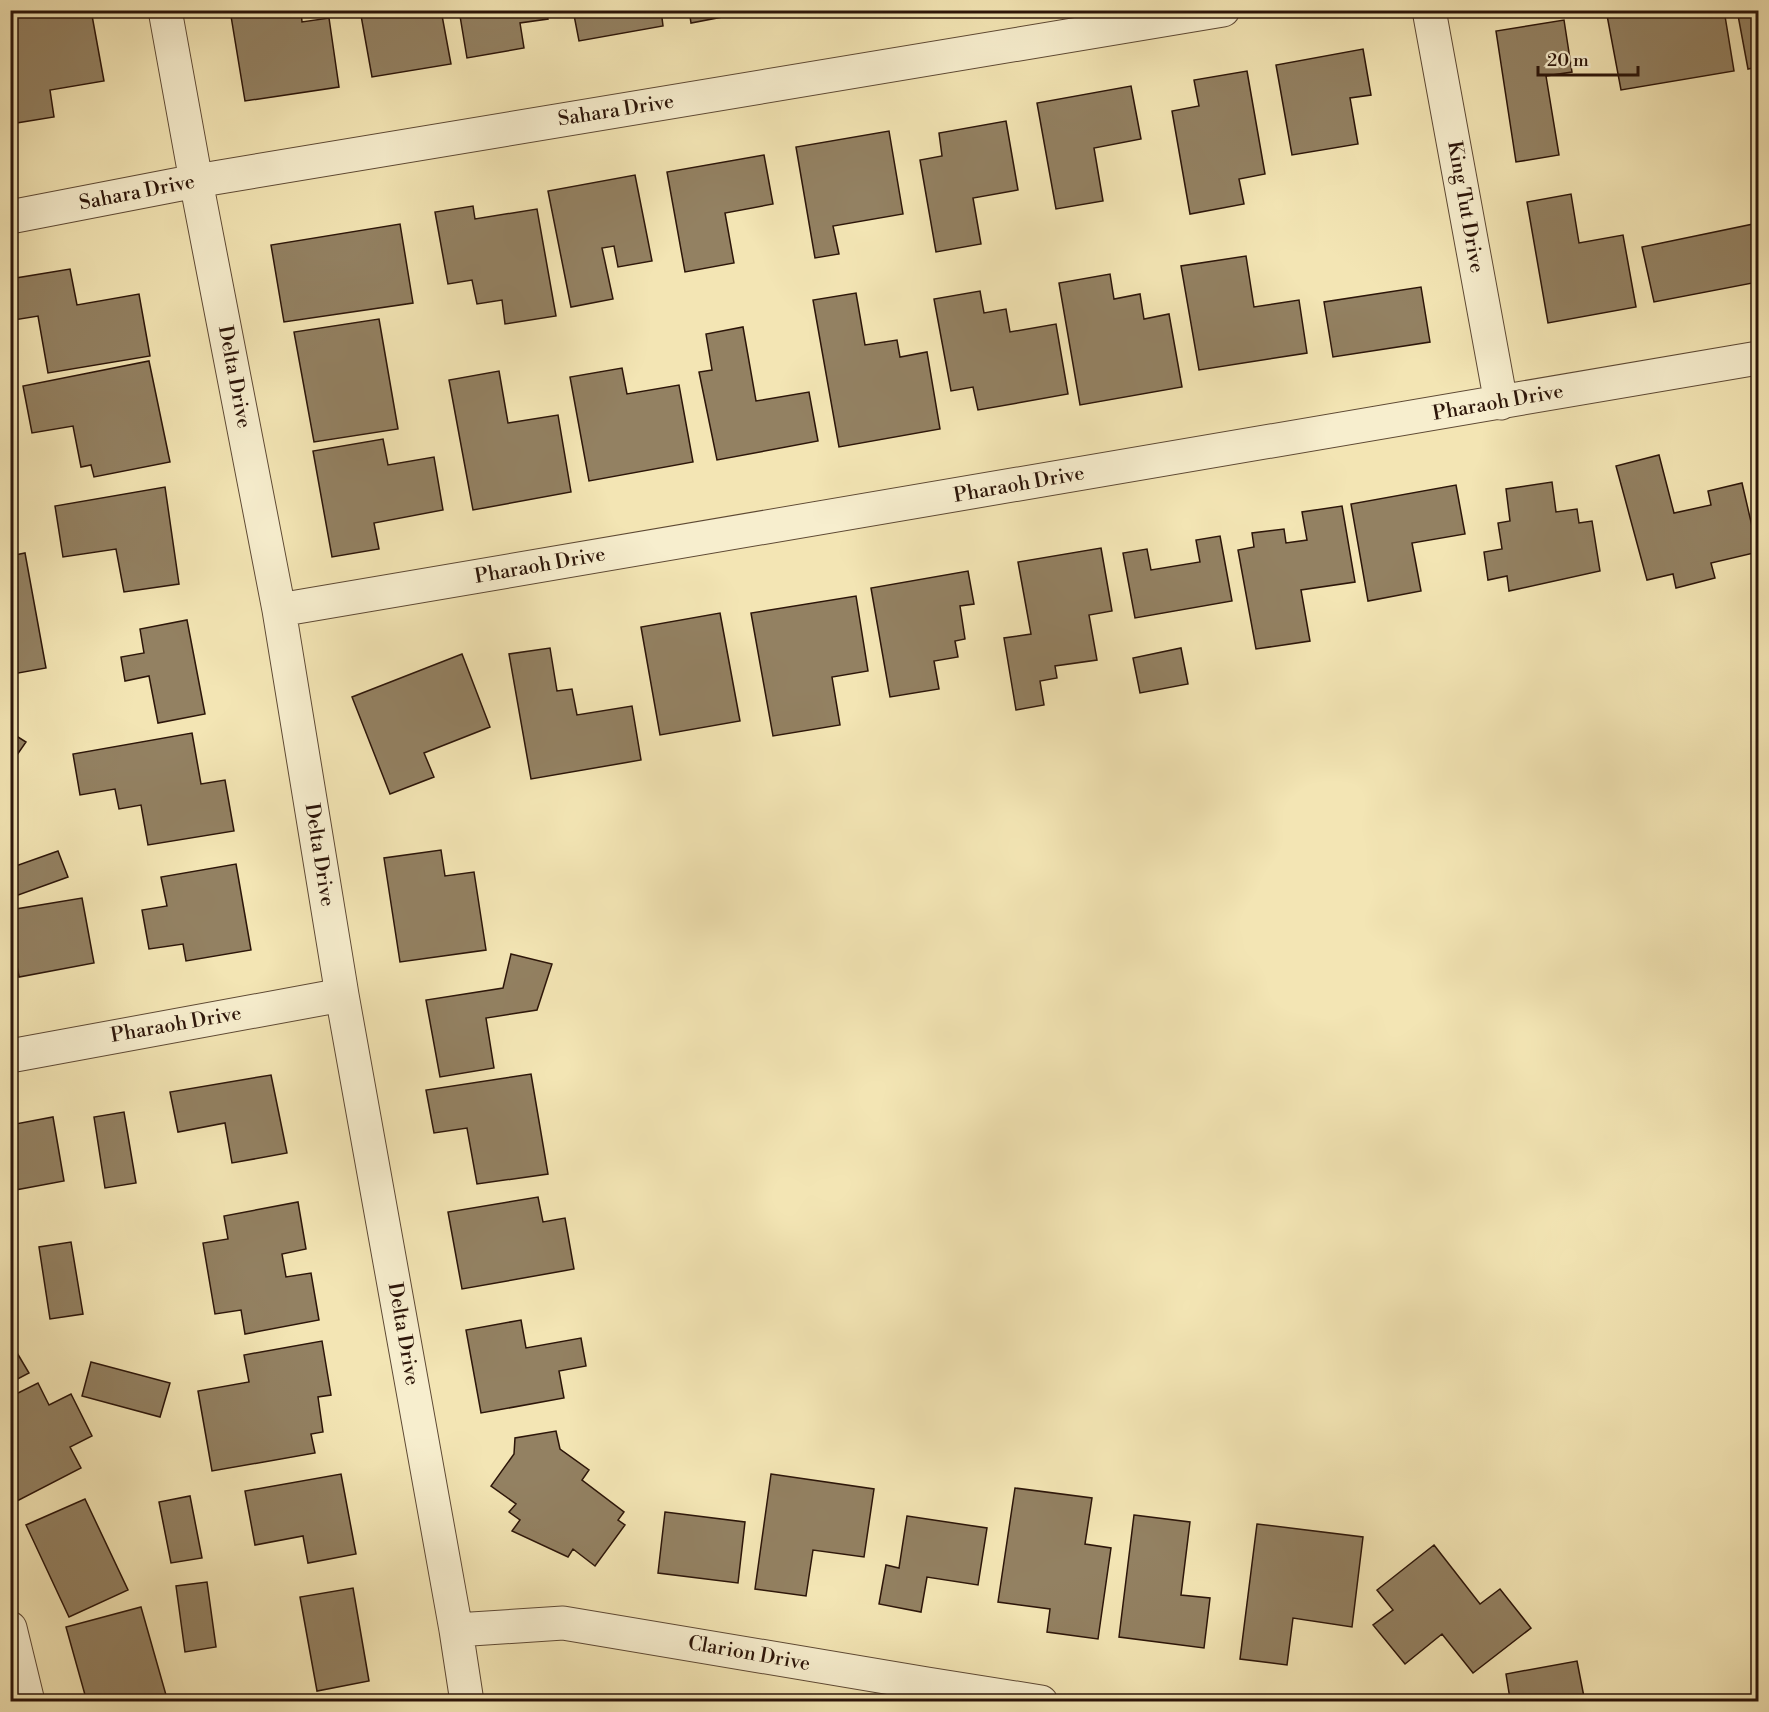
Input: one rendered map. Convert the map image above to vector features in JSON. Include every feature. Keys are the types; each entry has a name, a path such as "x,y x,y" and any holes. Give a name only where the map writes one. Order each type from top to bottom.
{"street":[{"name":"Delta Drive","path":"165,10 279,610 342,995 456,1630 466,1701"},
{"name":"Sahara Drive","path":"10,217 196,181 1222,10"},
{"name":"King Tut Drive","path":"1428,10 1501,403"},
{"name":"Pharaoh Drive","path":"279,610 1758,358"},
{"name":"Pharaoh Drive","path":"10,1056 342,995"},
{"name":"Clarion Drive","path":"456,1630 563,1623 927,1693 1041,1701"},
{"path":"10,1628 28,1701"}],"building":[{"path":"35,10 91,10 104,81 50,90 54,117 10,124 10,15"},
{"path":"230,10 301,10 302,22 329,18 339,87 245,101"},
{"path":"360,10 441,10 451,64 372,77"},
{"path":"459,10 546,10 548,19 520,23 524,48 467,58"},
{"path":"573,10 661,10 663,26 579,41"},
{"path":"689,10 759,10 691,23"},
{"path":"1606,10 1724,10 1734,71 1621,90"},
{"path":"1737,10 1758,10 1758,67 1748,69"},
{"path":"1564,20 1572,72 1546,76 1559,155 1516,162 1496,31"},
{"path":"1363,49 1371,95 1350,98 1358,144 1292,155 1276,65"},
{"path":"1247,71 1265,174 1239,179 1244,204 1190,214 1172,111 1199,106 1194,80"},
{"path":"1131,86 1141,139 1094,148 1103,201 1056,209 1037,103"},
{"path":"1006,121 1018,190 973,198 981,244 936,252 920,160 942,156 939,133"},
{"path":"889,131 903,214 833,226 839,254 815,258 796,147"},
{"path":"764,155 773,204 725,213 734,263 685,272 667,172"},
{"path":"635,175 652,261 618,267 614,246 602,248 613,299 571,307 548,191"},
{"path":"1571,194 1579,243 1623,235 1636,307 1548,323 1527,202"},
{"path":"473,206 475,219 537,209 556,316 505,324 502,300 477,304 472,280 448,284 435,212"},
{"path":"1758,223 1758,282 1654,302 1642,247"},
{"path":"400,224 413,303 284,322 271,245"},
{"path":"1246,256 1254,307 1299,300 1307,353 1199,370 1181,266"},
{"path":"70,269 77,305 139,294 150,356 48,373 38,316 14,320 10,303 10,279"},
{"path":"1110,274 1114,299 1140,294 1144,319 1169,314 1182,387 1080,405 1059,283"},
{"path":"1421,287 1430,342 1333,357 1324,302"},
{"path":"980,291 984,313 1006,309 1010,332 1056,324 1068,394 978,410 973,387 951,391 934,299"},
{"path":"856,293 865,345 897,340 900,357 927,352 940,429 839,447 813,300"},
{"path":"379,319 398,429 314,442 294,332"},
{"path":"743,327 756,401 809,392 818,441 717,460 699,372 712,370 706,334"},
{"path":"149,361 170,462 94,477 91,465 81,467 73,426 32,433 23,386"},
{"path":"622,368 627,394 679,385 693,462 589,481 570,377"},
{"path":"499,371 508,423 558,415 571,492 473,510 449,380"},
{"path":"383,439 388,465 434,457 443,510 374,523 379,549 332,557 313,451"},
{"path":"1659,455 1674,513 1711,505 1708,491 1742,483 1758,552 1711,563 1715,578 1676,588 1673,574 1647,580 1616,466"},
{"path":"1552,482 1556,512 1577,509 1579,523 1592,521 1600,571 1509,591 1507,576 1488,580 1484,552 1502,549 1498,523 1510,521 1506,489"},
{"path":"1456,485 1465,534 1412,543 1421,591 1368,601 1351,504"},
{"path":"165,487 179,584 124,592 116,549 63,557 55,506"},
{"path":"1342,506 1355,582 1301,590 1310,641 1256,649 1238,550 1254,547 1252,533 1284,529 1286,543 1307,540 1302,512"},
{"path":"1220,536 1232,601 1135,618 1123,553 1147,549 1151,570 1200,562 1196,540"},
{"path":"1101,548 1112,611 1089,615 1097,660 1055,666 1057,678 1040,681 1044,705 1016,710 1004,638 1031,634 1018,562"},
{"path":"25,553 46,668 13,674 10,660 10,556"},
{"path":"968,571 974,604 960,606 965,639 955,641 958,657 934,661 939,689 890,697 871,588"},
{"path":"856,596 868,671 832,677 840,725 773,736 751,613"},
{"path":"720,613 740,721 660,735 641,627"},
{"path":"187,620 205,714 158,723 149,676 125,681 121,657 144,653 140,629"},
{"path":"550,648 557,691 572,689 577,715 632,706 641,760 531,779 509,654"},
{"path":"1181,648 1188,684 1140,693 1133,658"},
{"path":"462,654 490,727 424,753 434,777 390,794 352,697"},
{"path":"10,732 26,742 10,765"},
{"path":"192,733 201,784 225,780 234,831 148,845 141,805 119,809 115,789 80,795 73,754"},
{"path":"441,850 445,876 474,872 486,950 400,962 384,858"},
{"path":"58,851 68,877 10,898 10,868"},
{"path":"236,864 251,950 186,961 183,944 149,949 142,910 167,906 161,877"},
{"path":"82,898 94,963 19,977 10,928 10,910"},
{"path":"511,954 552,964 537,1010 486,1018 494,1068 440,1077 426,1000 503,988"},
{"path":"531,1074 548,1174 477,1184 467,1128 434,1133 426,1090"},
{"path":"271,1075 287,1153 232,1163 225,1123 178,1132 170,1092"},
{"path":"124,1112 136,1183 105,1188 94,1117"},
{"path":"53,1117 64,1181 10,1191 10,1125"},
{"path":"538,1197 543,1222 565,1218 574,1269 462,1289 448,1212"},
{"path":"298,1202 306,1249 282,1254 286,1277 311,1273 319,1320 245,1334 241,1310 215,1314 203,1243 228,1239 224,1216"},
{"path":"71,1242 83,1314 50,1319 39,1247"},
{"path":"521,1320 526,1348 581,1338 586,1366 559,1371 564,1398 481,1413 466,1330"},
{"path":"10,1341 29,1373 10,1383"},
{"path":"322,1341 331,1395 318,1397 323,1432 311,1434 315,1453 212,1471 198,1391 249,1382 244,1355"},
{"path":"91,1362 170,1383 160,1417 82,1396"},
{"path":"38,1383 49,1405 71,1394 92,1436 70,1447 81,1468 17,1501 10,1489 10,1397"},
{"path":"556,1431 560,1449 589,1470 582,1480 624,1512 618,1520 625,1525 595,1566 573,1549 568,1557 512,1531 520,1520 509,1512 516,1504 491,1486 514,1454 515,1438"},
{"path":"341,1474 356,1554 308,1563 303,1536 255,1545 245,1491"},
{"path":"771,1474 874,1489 864,1557 813,1550 806,1596 755,1589"},
{"path":"1015,1488 1092,1498 1085,1544 1111,1548 1098,1639 1047,1632 1050,1609 998,1602"},
{"path":"190,1496 202,1558 171,1563 159,1502"},
{"path":"85,1499 128,1590 69,1617 26,1525"},
{"path":"665,1512 745,1522 738,1583 658,1573"},
{"path":"1134,1515 1190,1522 1181,1595 1210,1598 1204,1648 1119,1637"},
{"path":"907,1516 987,1528 978,1585 927,1577 921,1612 879,1604 886,1565 899,1568"},
{"path":"1257,1524 1363,1537 1352,1627 1293,1618 1287,1665 1240,1659"},
{"path":"1434,1545 1480,1604 1500,1589 1531,1628 1473,1673 1442,1634 1405,1664 1373,1625 1393,1610 1377,1590"},
{"path":"207,1582 216,1647 185,1652 176,1586"},
{"path":"353,1588 369,1681 317,1691 300,1597"},
{"path":"141,1607 168,1702 87,1702 66,1627"},
{"path":"1577,1661 1585,1702 1495,1702 1510,1699 1506,1674"}]}
